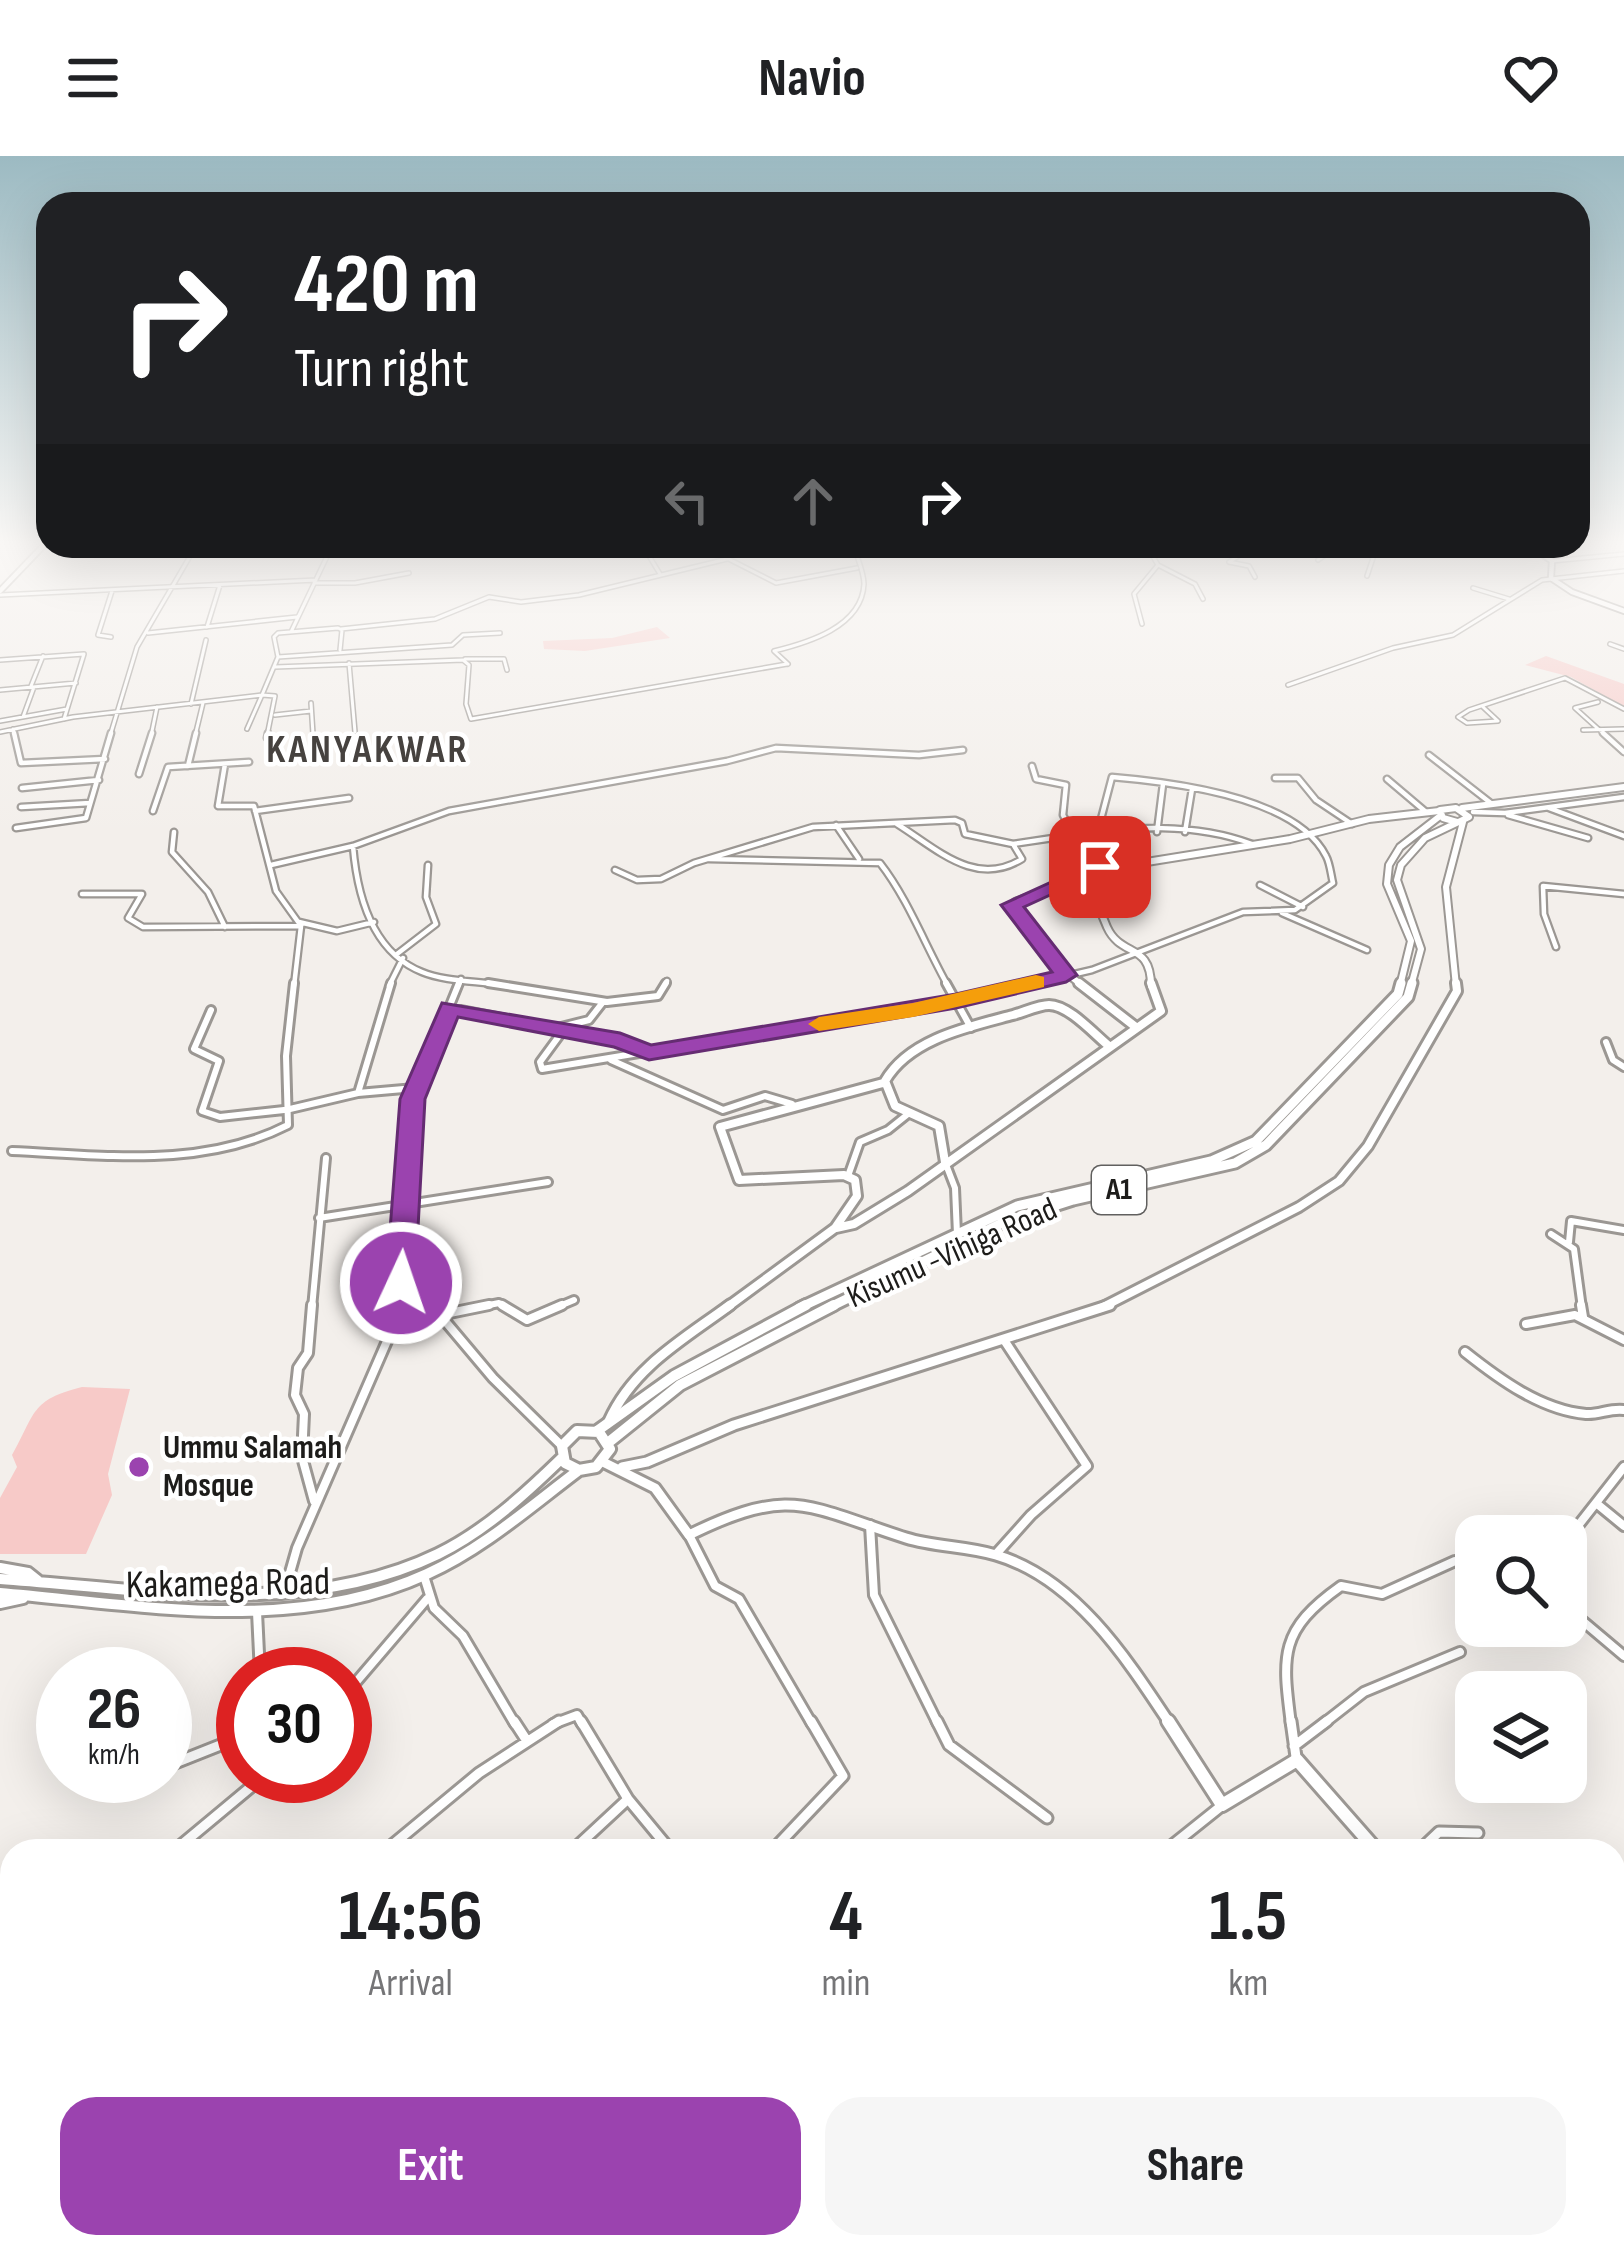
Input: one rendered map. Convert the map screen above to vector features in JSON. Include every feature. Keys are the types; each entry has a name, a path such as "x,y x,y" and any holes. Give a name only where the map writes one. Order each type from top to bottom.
{"highway":[{"path":"1439,813 1624,792"},
{"name":"Kisumu -Vihiga Road","path":"609,1442 680,1385 736,1353 1004,1222 1073,1200 1235,1163 1266,1145 1402,1009 1421,949 1397,880 1399,868 1422,839 1465,818 1624,792"},
{"path":"1456,808 1465,818"},
{"name":"Kisumu -Vihiga Road","path":"596,1431 674,1376 765,1324 957,1234 1029,1203 1211,1161 1270,1130 1398,994 1411,941 1386,875 1400,848 1439,813"},
{"name":"A1","path":"1439,813 1465,818"},
{"name":"A1","path":"562,1452 578,1431 596,1431"},
{"path":"0,1593 257,1610 331,1604 424,1576 482,1543 579,1470 603,1462 609,1442 596,1431"},
{"path":"562,1452 579,1470"},
{"name":"Kakamega Road","path":"0,1579 222,1592 285,1590 373,1578 437,1555 498,1517 562,1452"},
{"name":"A1","path":"0,1568 28,1573 38,1581"},
{"path":"0,1603 34,1596"}],"street":[{"path":"16,828 80,823 100,780 116,712 143,639"},
{"path":"247,729 275,667 275,639"},
{"path":"340,639 340,650"},
{"path":"278,657 452,645 459,639"},
{"path":"455,659 469,663 466,704 471,719 779,667 789,662 774,651 816,639"},
{"path":"1288,686 1431,639"},
{"path":"191,704 206,640"},
{"path":"1610,644 1624,649"},
{"path":"0,660 84,655 64,718"},
{"path":"23,717 43,656"},
{"path":"275,667 501,659 507,670"},
{"path":"349,663 355,732"},
{"path":"1483,707 1498,721 1468,723 1458,718 1466,711 1564,678 1624,709"},
{"path":"0,690 76,682"},
{"path":"0,732 64,718 262,695 275,696 267,738"},
{"path":"1602,701 1575,708 1624,752"},
{"path":"188,766 202,703"},
{"path":"311,703 313,734"},
{"path":"139,774 157,707"},
{"path":"0,721 68,709"},
{"path":"275,715 311,711"},
{"path":"13,729 21,763 105,759"},
{"path":"1583,730 1624,729"},
{"path":"271,865 353,846 449,811 770,748 863,749 923,756 963,750"},
{"path":"1429,755 1492,804"},
{"path":"153,811 166,770 249,762"},
{"path":"12,1151 175,1155 230,1149 288,1125 286,1056 300,924 279,900 254,805 218,806 225,764"},
{"path":"1032,766 1036,779 1066,784 1063,815 1073,835"},
{"path":"562,1032 540,1062 542,1069 956,1001 1142,953 1231,916 1303,907 1333,883 1329,862 1312,833 1231,794 1110,778 1101,819 1105,833"},
{"path":"1275,778 1298,778 1316,800 1352,824"},
{"path":"1387,779 1426,812"},
{"path":"22,788 100,780"},
{"path":"1157,832 1163,784"},
{"path":"1185,832 1192,788"},
{"path":"622,1467 647,1462 734,1425 1113,1304 1298,1208 1339,1181 1368,1146 1456,991 1446,887 1465,818 1624,792"},
{"path":"255,811 349,798"},
{"path":"21,807 90,803"},
{"path":"1547,807 1624,836"},
{"path":"1137,1028 1068,975 1012,905 1103,869 1439,813"},
{"path":"1505,814 1588,838"},
{"path":"615,870 637,880 661,879 813,827 894,822 959,820 965,834 1013,844 1073,835 1185,832 1233,836 1255,845"},
{"path":"894,822 972,873 1004,872 1020,862 1013,844"},
{"path":"836,825 859,859"},
{"path":"174,832 172,852 208,892 225,927"},
{"path":"1073,835 1068,847 1103,869"},
{"path":"353,846 357,890 386,947 422,972 603,1002 660,996 668,981"},
{"path":"709,859 859,859 886,868 972,1030"},
{"path":"358,1093 400,956 436,924 426,897 428,865"},
{"path":"609,1421 620,1394 643,1369 835,1228 881,1209 1162,1008 1142,953 1124,946 1106,926 1101,895 1083,875"},
{"path":"1260,885 1303,907"},
{"path":"1556,947 1544,914 1543,886 1624,894"},
{"path":"82,894 142,894 128,918 142,927 300,924 337,931 374,922"},
{"path":"1278,911 1367,950"},
{"path":"285,1590 315,1504 394,1325 415,1088 435,1052 461,980"},
{"path":"550,1030 589,1020 603,1002"},
{"path":"957,1234 955,1188 939,1126 891,1102 883,1083 888,1067 901,1056 1054,1005 1110,1047"},
{"path":"450,1008 620,1041 649,1052"},
{"path":"211,1010 194,1049 219,1061 202,1111 220,1117 415,1088"},
{"path":"1606,1042 1612,1060 1624,1067"},
{"path":"611,1060 723,1110 765,1096 792,1104"},
{"path":"835,1228 857,1196 856,1184 848,1176 737,1178 720,1127 883,1083"},
{"path":"848,1176 860,1142 888,1130 908,1114"},
{"path":"315,1504 302,1457 304,1414 295,1395 298,1368 308,1353 326,1158"},
{"path":"319,1218 548,1182"},
{"path":"1569,1242 1571,1221 1624,1230"},
{"path":"1551,1234 1574,1249 1583,1317"},
{"path":"562,1452 440,1315 496,1303 527,1320 574,1300"},
{"path":"1526,1324 1572,1315 1624,1340"},
{"path":"995,1555 1030,1514 1088,1466 1004,1340"},
{"path":"1465,1352 1544,1401 1589,1415 1612,1407 1624,1410"},
{"path":"603,1462 622,1467 671,1502 715,1586 739,1599 843,1776 782,1839"},
{"path":"1587,1515 1624,1467"},
{"path":"689,1535 741,1509 774,1502 820,1504 926,1544 995,1555 1048,1578 1088,1616 1222,1804"},
{"path":"1596,1503 1624,1526"},
{"path":"870,1525 874,1595 949,1745 1047,1818"},
{"path":"1366,1839 1297,1760 1283,1658 1311,1610 1341,1586 1382,1594 1455,1562"},
{"path":"424,1576 427,1599 437,1615 459,1630 484,1678 527,1741"},
{"path":"372,1663 427,1599"},
{"path":"257,1610 259,1647"},
{"path":"1587,1625 1624,1656"},
{"path":"1294,1746 1364,1692 1460,1652"},
{"path":"398,1839 527,1741 564,1717 577,1715 628,1799 660,1839"},
{"path":"1180,1839 1222,1804 1297,1760"},
{"path":"585,1839 628,1799"},
{"path":"189,1839 232,1803"},
{"path":"1431,1839 1438,1832 1478,1833"}],"shaded area":[{"path":"663,639 585,651 544,649 543,641"},
{"path":"1546,656 1624,684 1624,707 1571,677 1525,665"},
{"path":"82,1387 130,1389 108,1474 112,1495 86,1554 0,1554 0,1498 17,1467 12,1455 43,1403"}],"slow traffic":[{"path":"819,1024 913,1010 1036,982"}],"place":[{"name":"Ummu Salamah Mosque","path":"139,1467"}],"district":[{"name":"KANYAKWAR","path":"368,750"}],"route":[{"path":"401,1283 412,1099 450,1008 620,1041 649,1052 956,1001 1066,975 1012,905 1103,869 1100,867"}]}
